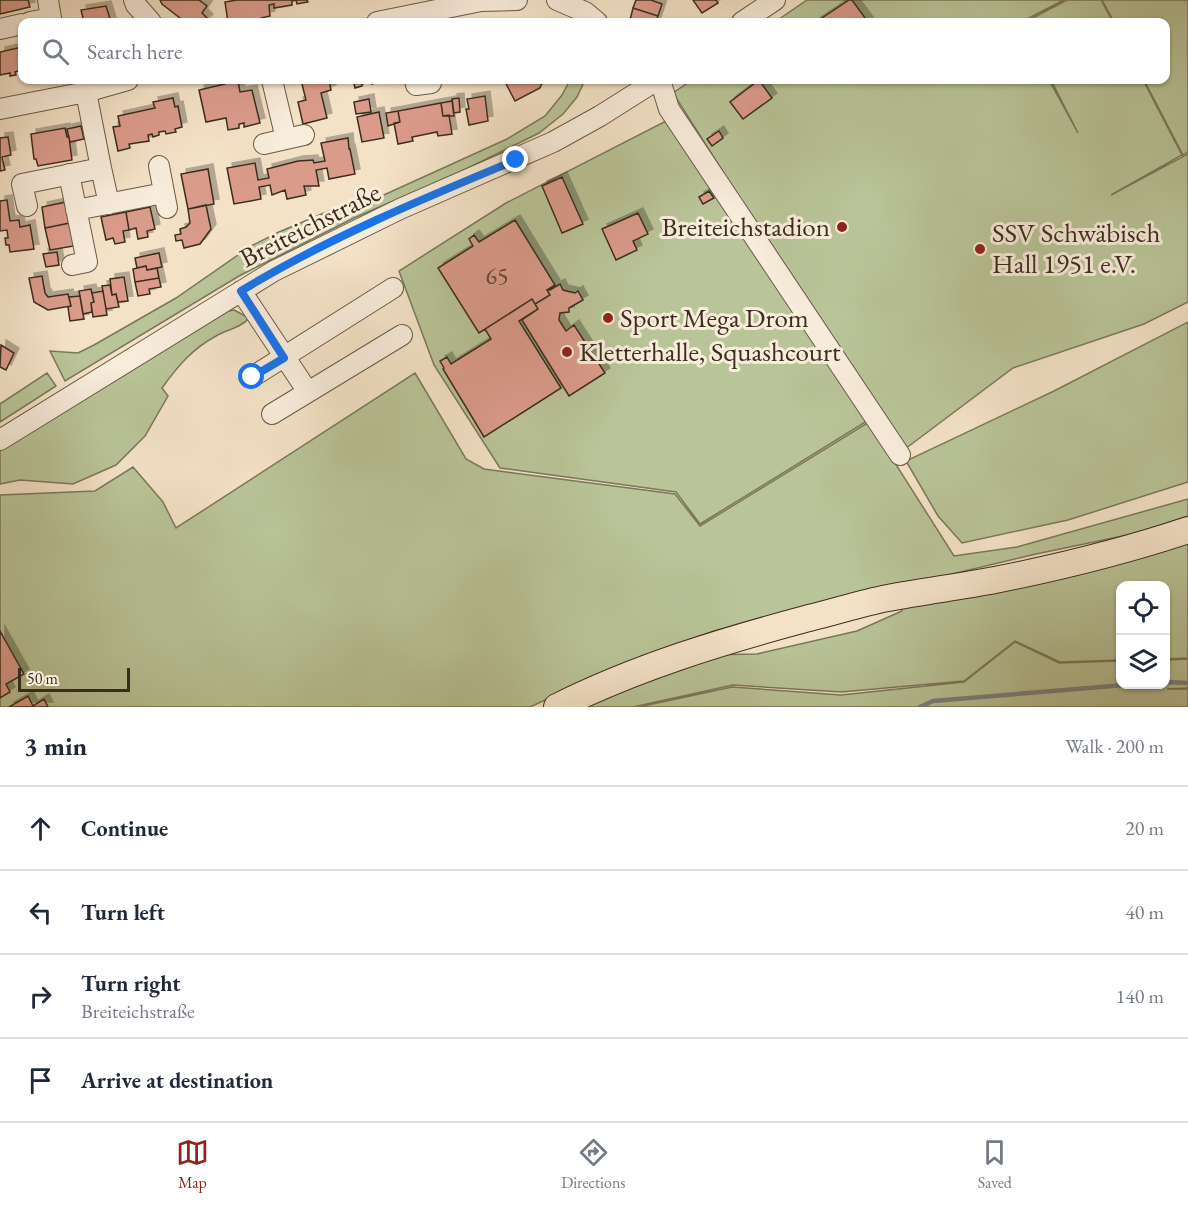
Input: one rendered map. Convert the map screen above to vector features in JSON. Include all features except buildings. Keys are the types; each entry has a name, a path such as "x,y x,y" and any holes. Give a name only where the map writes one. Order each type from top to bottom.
{"main road":[{"path":"557,707 594,688 644,669 766,630 886,598 995,580 1080,561 1188,530"}],"street":[{"path":"48,0 51,18"},
{"path":"134,0 148,18"},
{"path":"402,13 481,2 517,0"},
{"path":"557,0 585,12 592,18"},
{"path":"748,18 775,0"},
{"path":"0,29 18,25"},
{"path":"0,109 86,92 114,84"},
{"path":"264,144 295,137 274,84"},
{"name":"Breiteichstraße","path":"0,441 274,271 400,209 553,142 646,84"},
{"path":"653,84 900,455"},
{"path":"86,92 109,204"},
{"path":"76,210 109,204 166,200 159,166"},
{"path":"27,206 21,176 69,174 101,168"},
{"path":"69,174 87,262"},
{"path":"252,377 393,288"},
{"path":"241,291 308,392"},
{"path":"272,414 402,335"}],"green space":[{"path":"807,0 1064,0 1029,18 781,18"},
{"path":"1067,0 1101,0 1111,18 1033,18"},
{"path":"1102,0 1188,0 1188,152 1183,155 1146,84 1170,84 1170,18 1112,18"},
{"path":"568,84 583,84 577,97 563,114 539,133 458,173 354,218 239,276 65,381 50,351 78,353 176,298 251,246 279,232 331,210 375,199 507,139 545,116"},
{"name":"SSV Schwäbisch Hall 1951 e.V.","path":"686,84 1051,84 1078,133 1053,84 1145,84 1182,155 1111,195 1188,154 1188,302 1144,324 1013,368 901,452 673,93"},
{"name":"Sport Mega Drom","path":"668,120 867,421 700,524 676,492 500,468 434,365 399,271 506,203"},
{"path":"234,310 249,318 242,324 207,341 179,366 162,388 168,396 145,436 116,465 73,484 20,480 0,484 0,449 222,312"},
{"path":"1188,322 1188,482 1068,520 962,543 938,516 906,461 1054,391"},
{"path":"47,373 56,386 0,422 0,404"},
{"path":"415,373 466,459 484,469 675,494 700,526 869,422 954,556 1017,547 1188,499 1188,516 1137,533 1036,554 714,631 615,668 530,707 0,707 0,495 95,491 133,467 163,502 176,528"},
{"path":"1188,538 1188,658 1170,659 1170,581 1116,581 1116,660 1060,662 1015,641 964,681 841,692 733,685 633,707 588,707 615,688 702,655 757,654 857,631 902,611 902,606"},
{"path":"1015,642 1059,663 1116,661 1116,689 1188,689 1188,707 639,707 732,687 841,695 964,682"},
{"path":"1188,659 1188,688 1170,689 1170,660"}],"waterway":[{"path":"1170,682 1188,683"},
{"path":"920,707 933,701 1116,686"}],"place":[{"name":"Breiteichstadion","path":"842,227"},
{"name":"SSV Schwäbisch Hall 1951 e.V.","path":"980,249"},
{"name":"Sport Mega Drom","path":"608,318"},
{"name":"Kletterhalle, Squashcourt","path":"567,352"}],"route":[{"path":"252,377 284,358 241,291 274,271 400,209 516,160"}]}
